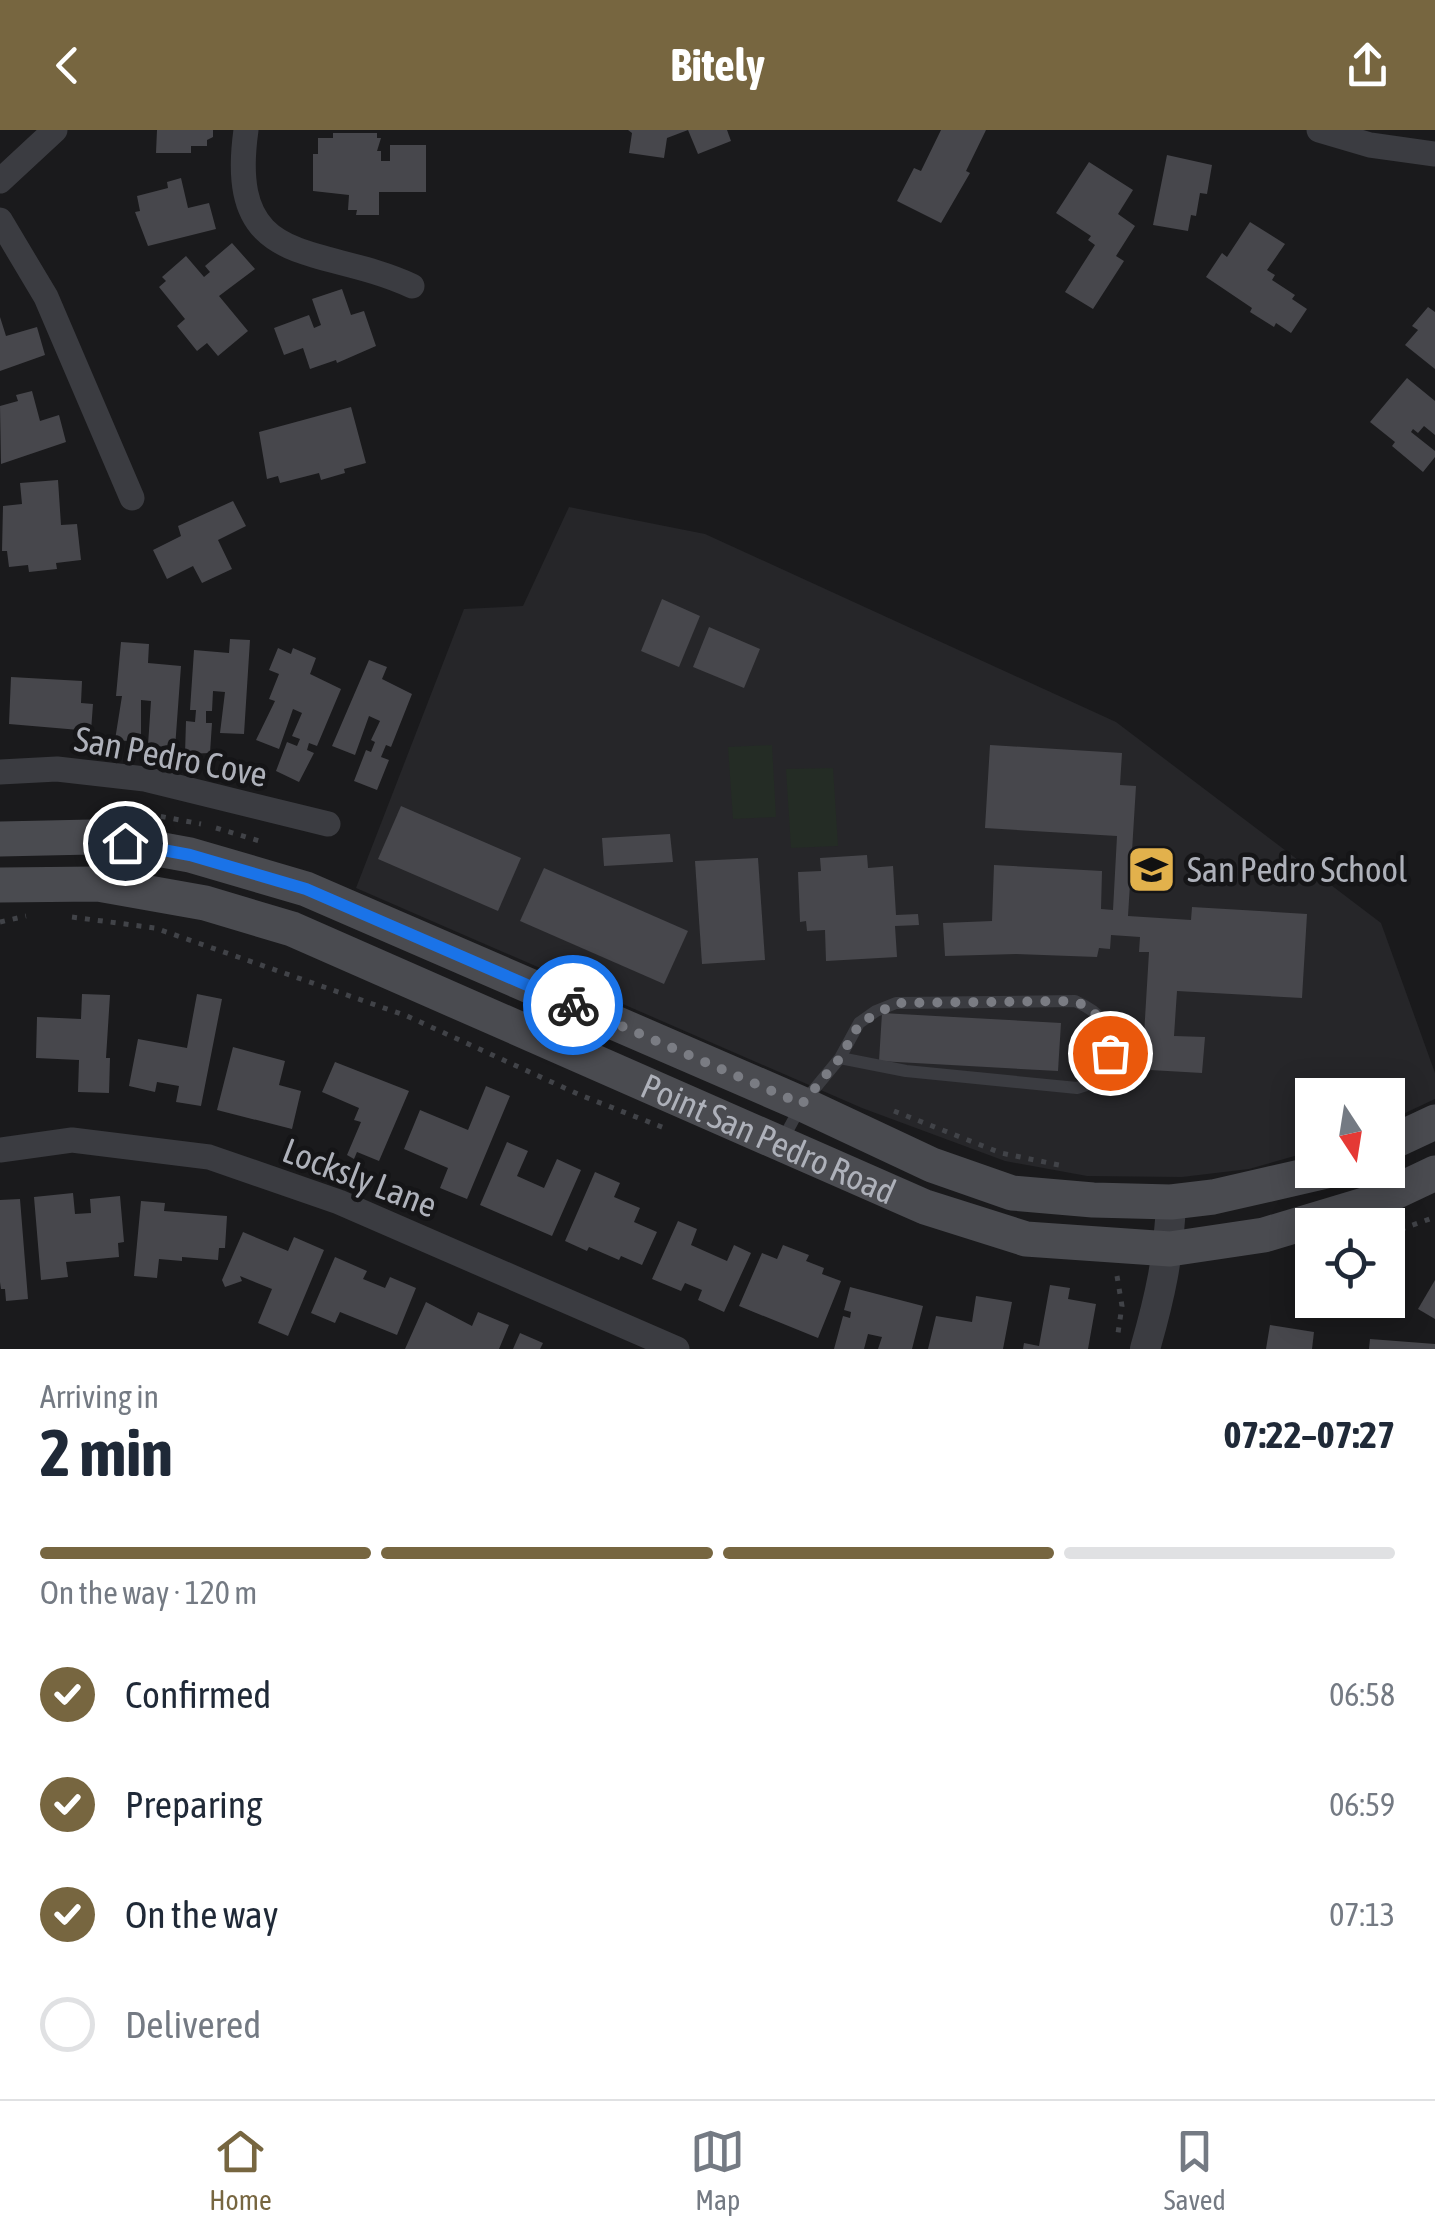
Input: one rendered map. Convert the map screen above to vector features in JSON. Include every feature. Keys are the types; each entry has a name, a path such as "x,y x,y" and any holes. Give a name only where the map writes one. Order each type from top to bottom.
{"main road":[{"name":"Point San Pedro Road","path":"0,839 92,836 190,855 306,889 802,1104 932,1165 1012,1193 1170,1202 1213,1198 1295,1179"},
{"name":"Point San Pedro Road","path":"0,885 98,884 204,902 292,929 925,1207 1026,1239 1170,1250 1264,1234 1374,1202 1435,1173"},
{"path":"1405,1136 1435,1122"}],"street":[{"path":"0,180 55,130"},
{"path":"246,130 241,166 245,200 266,234 306,254 381,271 412,286"},
{"path":"1319,130 1370,145 1435,154"},
{"path":"0,220 46,298 132,498"},
{"name":"San Pedro Cove","path":"0,772 57,768 145,779 328,824"},
{"name":"Locksly Lane","path":"0,1150 72,1140 209,1157 339,1202 677,1349"},
{"path":"1131,1345 1164,1284 1170,1250 1170,1202"}],"lane":[{"path":"780,1145 802,1104 840,1058 860,1023 896,1003 1075,1001 1091,1008 1103,1021 1110,1038 1110,1053 1096,1082 1076,1088 906,1071 840,1058"}],"path":[{"path":"0,922 28,916"},
{"path":"58,916 155,928 286,972 407,1016 580,1095 676,1133"},
{"path":"1405,1228 1435,1217"},
{"path":"1104,1272 1120,1275 1131,1345"}],"shaded area":[{"path":"569,507 705,534 1116,722 1381,923 1435,1073 1435,1099 1405,1113 1405,1078 1295,1078 1295,1156 1249,1169 1182,1177 1087,1176 1005,1161 862,1108 356,888 464,609 523,606"},
{"path":"772,745 776,817 733,819 728,747"},
{"path":"833,768 838,846 791,848 786,769"}],"building":[{"path":"157,130 213,130 213,137 207,140 207,146 191,146 191,153 156,153"},
{"path":"628,130 688,130 667,138 664,158 629,153 632,133"},
{"path":"688,130 727,130 731,141 698,154"},
{"path":"941,130 986,130 966,171 970,173 941,223 897,201 914,168 921,171"},
{"path":"333,133 377,133 377,138 381,138 377,151 381,151 381,161 390,161 390,145 426,145 426,192 379,192 379,215 356,215 357,210 348,210 349,195 313,191 313,154 318,154 318,138 333,138"},
{"path":"1167,155 1212,165 1207,194 1200,193 1196,216 1191,215 1188,231 1153,225"},
{"path":"1089,162 1133,190 1118,214 1135,226 1116,256 1124,261 1093,309 1065,292 1095,245 1088,240 1091,236 1056,213"},
{"path":"181,178 188,208 209,203 216,229 148,246 135,212 140,211 137,196 168,188 167,182"},
{"path":"1250,222 1285,244 1267,270 1275,275 1272,280 1295,295 1292,299 1307,309 1291,333 1250,312 1252,308 1206,277 1222,253 1227,257"},
{"path":"232,243 255,269 219,296 248,331 218,356 207,343 197,351 177,326 185,319 159,287 166,281 162,277 186,256 204,277 210,272 205,266"},
{"path":"342,289 351,315 364,311 376,346 337,363 336,360 310,369 303,348 284,355 274,328 309,315 314,328 321,325 312,299"},
{"path":"1428,307 1435,312 1435,369 1405,345 1418,330 1412,326"},
{"path":"0,317 6,336 37,327 45,355 0,371"},
{"path":"1407,378 1435,401 1435,435 1424,426 1418,433 1413,429 1411,432 1435,451 1423,472 1370,422"},
{"path":"32,391 40,421 59,415 66,442 1,464 0,406 18,401 16,395"},
{"path":"351,407 366,463 321,480 319,473 280,483 278,476 267,479 259,432"},
{"path":"58,480 61,525 77,524 81,560 56,563 57,569 29,572 28,565 9,567 7,551 2,551 3,506 22,504 20,483"},
{"path":"233,501 246,526 218,540 232,569 202,583 193,566 167,579 153,550 181,536 178,526"},
{"path":"662,599 700,616 679,667 641,651"},
{"path":"709,627 760,649 744,688 693,667"},
{"path":"230,639 250,640 244,734 220,733 225,692 213,691 212,711 206,711 206,723 212,723 210,753 185,754 186,721 195,722 196,710 190,710 194,650 229,653"},
{"path":"121,642 149,644 148,663 181,666 175,748 148,745 151,701 141,700 141,742 115,740 122,696 116,696"},
{"path":"278,648 291,654 293,648 316,658 310,674 341,689 317,746 309,743 307,750 314,753 299,782 276,771 287,742 297,746 300,739 292,736 302,713 293,709 279,749 256,740 275,701 269,699 279,674 269,670"},
{"path":"369,660 387,667 382,679 412,694 391,747 386,745 381,757 389,760 377,790 354,781 366,750 371,752 375,742 371,740 380,721 369,716 355,755 332,746"},
{"path":"11,677 82,681 81,703 93,704 91,731 9,724"},
{"path":"990,745 1122,753 1120,785 1136,786 1128,916 1191,920 1192,907 1307,914 1302,998 1177,991 1174,1036 1205,1037 1202,1073 1150,1070 1142,1068 1149,952 1139,952 1140,937 1111,935 1110,949 1099,948 1097,957 945,956 943,923 992,921 994,865 1102,871 1101,909 1113,910 1117,836 985,828"},
{"path":"401,806 521,858 498,911 378,859"},
{"path":"670,834 673,862 604,866 602,838"},
{"path":"867,855 868,868 893,866 896,915 918,914 919,925 895,926 897,957 826,961 825,930 807,931 806,921 800,922 798,872 821,871 820,858"},
{"path":"758,858 765,960 702,964 695,861"},
{"path":"544,868 688,931 664,984 520,921"},
{"path":"82,994 110,995 106,1058 110,1058 109,1093 78,1092 79,1060 36,1058 37,1017 81,1019"},
{"path":"197,994 222,999 201,1106 176,1102 179,1086 157,1082 155,1092 129,1086 138,1039 187,1048"},
{"path":"882,1013 1061,1023 1058,1071 879,1061"},
{"path":"233,1047 285,1061 279,1085 301,1091 292,1129 217,1110"},
{"path":"335,1062 409,1091 379,1161 357,1152 354,1159 347,1155 361,1122 354,1120 359,1108 322,1092"},
{"path":"486,1086 510,1096 467,1199 440,1188 448,1168 404,1149 420,1110 468,1130"},
{"path":"507,1142 528,1151 517,1176 544,1188 557,1159 581,1170 552,1236 480,1205"},
{"path":"595,1172 620,1183 614,1197 640,1208 634,1222 657,1232 642,1265 589,1247 587,1251 565,1241"},
{"path":"73,1193 75,1214 91,1213 90,1199 120,1196 124,1242 118,1243 119,1257 66,1262 68,1277 41,1280 34,1197"},
{"path":"20,1199 28,1299 6,1301 0,1282 0,1200"},
{"path":"141,1201 165,1203 164,1211 227,1216 225,1248 219,1248 218,1260 159,1259 157,1278 134,1276"},
{"path":"678,1221 697,1229 691,1245 727,1261 734,1245 751,1253 724,1312 698,1300 702,1290 685,1283 681,1291 652,1279"},
{"path":"243,1232 288,1251 294,1237 324,1250 288,1336 258,1323 272,1289 240,1276 242,1281 225,1287 222,1280"},
{"path":"783,1245 809,1255 806,1261 824,1268 822,1274 841,1281 818,1338 739,1306 762,1253 777,1259"},
{"path":"335,1257 367,1271 363,1279 385,1288 390,1277 416,1288 397,1335 340,1312 335,1323 311,1313"},
{"path":"1435,1280 1435,1319 1418,1309"},
{"path":"1050,1285 1070,1288 1068,1299 1096,1304 1088,1349 1023,1349 1024,1343 1039,1346"},
{"path":"850,1287 923,1306 912,1349 878,1349 882,1337 868,1334 864,1349 834,1349 843,1316 850,1318 851,1312 844,1310"},
{"path":"976,1296 1012,1302 1003,1349 928,1349 936,1316 972,1322"},
{"path":"426,1302 472,1326 478,1312 509,1325 499,1349 405,1349"},
{"path":"1270,1325 1314,1332 1312,1349 1266,1349"},
{"path":"520,1333 543,1343 540,1349 513,1349"},
{"path":"1370,1339 1435,1344 1435,1349 1369,1349"}],"way so far":[{"path":"573,1005 802,1104 840,1058 860,1023 896,1003 1075,1001 1091,1008 1103,1021 1110,1038 1110,1053"}],"place":[{"name":"San Pedro School","path":"1152,869"}],"route":[{"path":"125,843 190,855 306,889 573,1005"}]}
